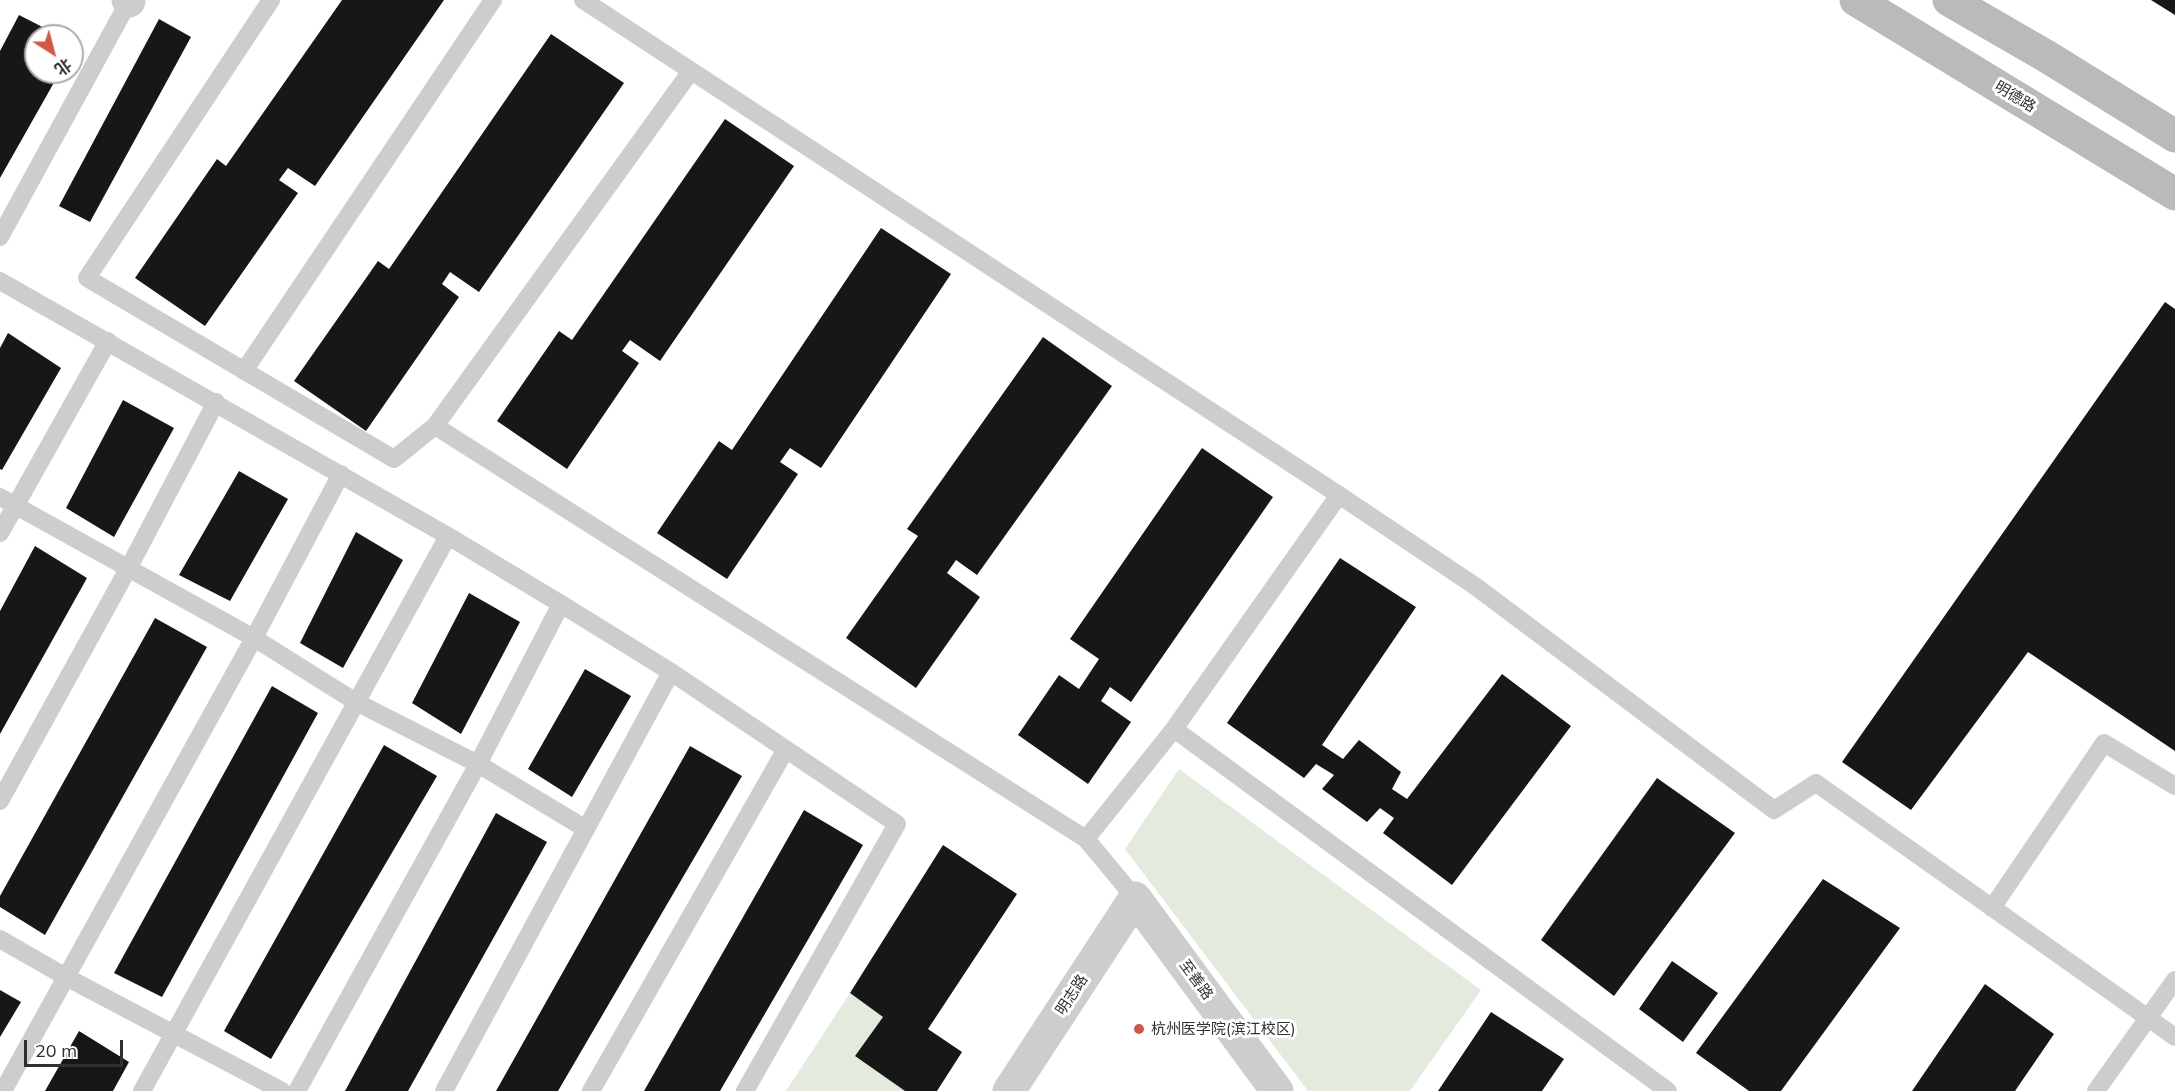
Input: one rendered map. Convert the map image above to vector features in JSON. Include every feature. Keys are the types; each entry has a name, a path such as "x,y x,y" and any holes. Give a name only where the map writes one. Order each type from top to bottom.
{"street":[{"name":"明德路","path":"1856,0 2175,194"},
{"path":"1949,0 2046,56 2175,136"},
{"name":"明志路","path":"1008,1091 1135,898"},
{"name":"至善路","path":"1135,898 1277,1091"}],"lane":[{"path":"0,237 128,0"},
{"path":"271,0 87,278 394,459 435,426 691,71"},
{"path":"244,371 493,0"},
{"path":"583,0 1475,586 1774,810 1816,783 2175,1037"},
{"path":"0,281 216,402 561,604 672,672 897,824 745,1091"},
{"path":"0,533 8,501 108,340"},
{"path":"0,801 128,569 216,402"},
{"path":"435,426 1086,839 1135,898"},
{"path":"3,1091 254,638 341,474"},
{"path":"1086,839 1174,729 1339,495"},
{"path":"8,501 254,638 356,702 478,764 586,829"},
{"path":"142,1091 448,536"},
{"path":"297,1091 478,764 561,604"},
{"path":"444,1091 672,672"},
{"path":"1174,729 1668,1091"},
{"path":"1992,908 2104,743 2175,786"},
{"path":"591,1091 786,749"},
{"path":"0,939 66,977 282,1091"},
{"path":"2096,1091 2175,980"}],"shaded area":[{"path":"1179,769 1481,990 1410,1091 1308,1091 1125,849"},
{"path":"850,993 883,1017 855,1056 905,1091 786,1091"}],"building":[{"path":"342,0 444,0 315,186 288,168 279,180 298,193 205,326 135,278 217,159 226,166"},
{"path":"2151,0 2175,0 2175,15"},
{"path":"19,15 37,24 24,24 24,84 53,84 0,178 0,51"},
{"path":"159,19 191,37 90,222 59,206"},
{"path":"551,34 624,83 479,292 450,272 442,284 459,297 366,431 294,381 378,261 389,269"},
{"path":"725,119 794,166 660,361 630,340 622,351 639,363 567,469 497,421 559,331 572,340"},
{"path":"881,228 951,274 821,468 790,448 780,462 798,474 727,579 657,533 719,441 732,450"},
{"path":"2165,302 2175,309 2175,751 2028,652 1911,810 1842,762"},
{"path":"8,333 61,368 2,470 0,469 0,348"},
{"path":"1043,337 1112,386 977,575 956,560 947,573 980,597 916,688 846,638 918,536 907,529"},
{"path":"123,400 174,428 114,537 66,508"},
{"path":"1202,448 1273,497 1131,702 1110,687 1101,701 1131,722 1088,784 1018,735 1059,675 1079,689 1099,659 1070,639"},
{"path":"239,471 288,499 230,601 179,575"},
{"path":"356,532 403,560 343,668 300,643"},
{"path":"35,546 87,578 0,734 0,611"},
{"path":"1340,558 1416,607 1322,745 1343,759 1359,740 1401,772 1392,789 1407,799 1502,674 1571,726 1452,885 1383,833 1394,818 1380,808 1367,822 1322,789 1334,775 1316,764 1304,778 1227,723"},
{"path":"469,593 520,622 461,734 412,703"},
{"path":"155,618 207,647 45,935 0,907 0,896"},
{"path":"585,669 631,696 572,797 528,769"},
{"path":"272,686 318,713 162,997 114,973"},
{"path":"384,745 437,776 271,1059 224,1031"},
{"path":"690,746 742,776 558,1091 496,1091"},
{"path":"1657,778 1735,833 1614,996 1541,940"},
{"path":"804,810 863,845 720,1091 644,1091"},
{"path":"496,813 547,842 408,1091 345,1091"},
{"path":"943,845 1017,894 928,1029 962,1052 937,1091 905,1091 855,1056 883,1017 850,993"},
{"path":"1823,879 1900,928 1781,1091 1749,1091 1696,1053"},
{"path":"1672,961 1718,993 1683,1042 1639,1009"},
{"path":"1985,984 2054,1034 2015,1091 1912,1091"},
{"path":"0,990 21,1002 0,1037"},
{"path":"1491,1012 1564,1059 1542,1091 1438,1091"},
{"path":"79,1031 129,1062 113,1091 45,1091"}],"place":[{"name":"杭州医学院(滨江校区)","path":"1139,1029"}]}
